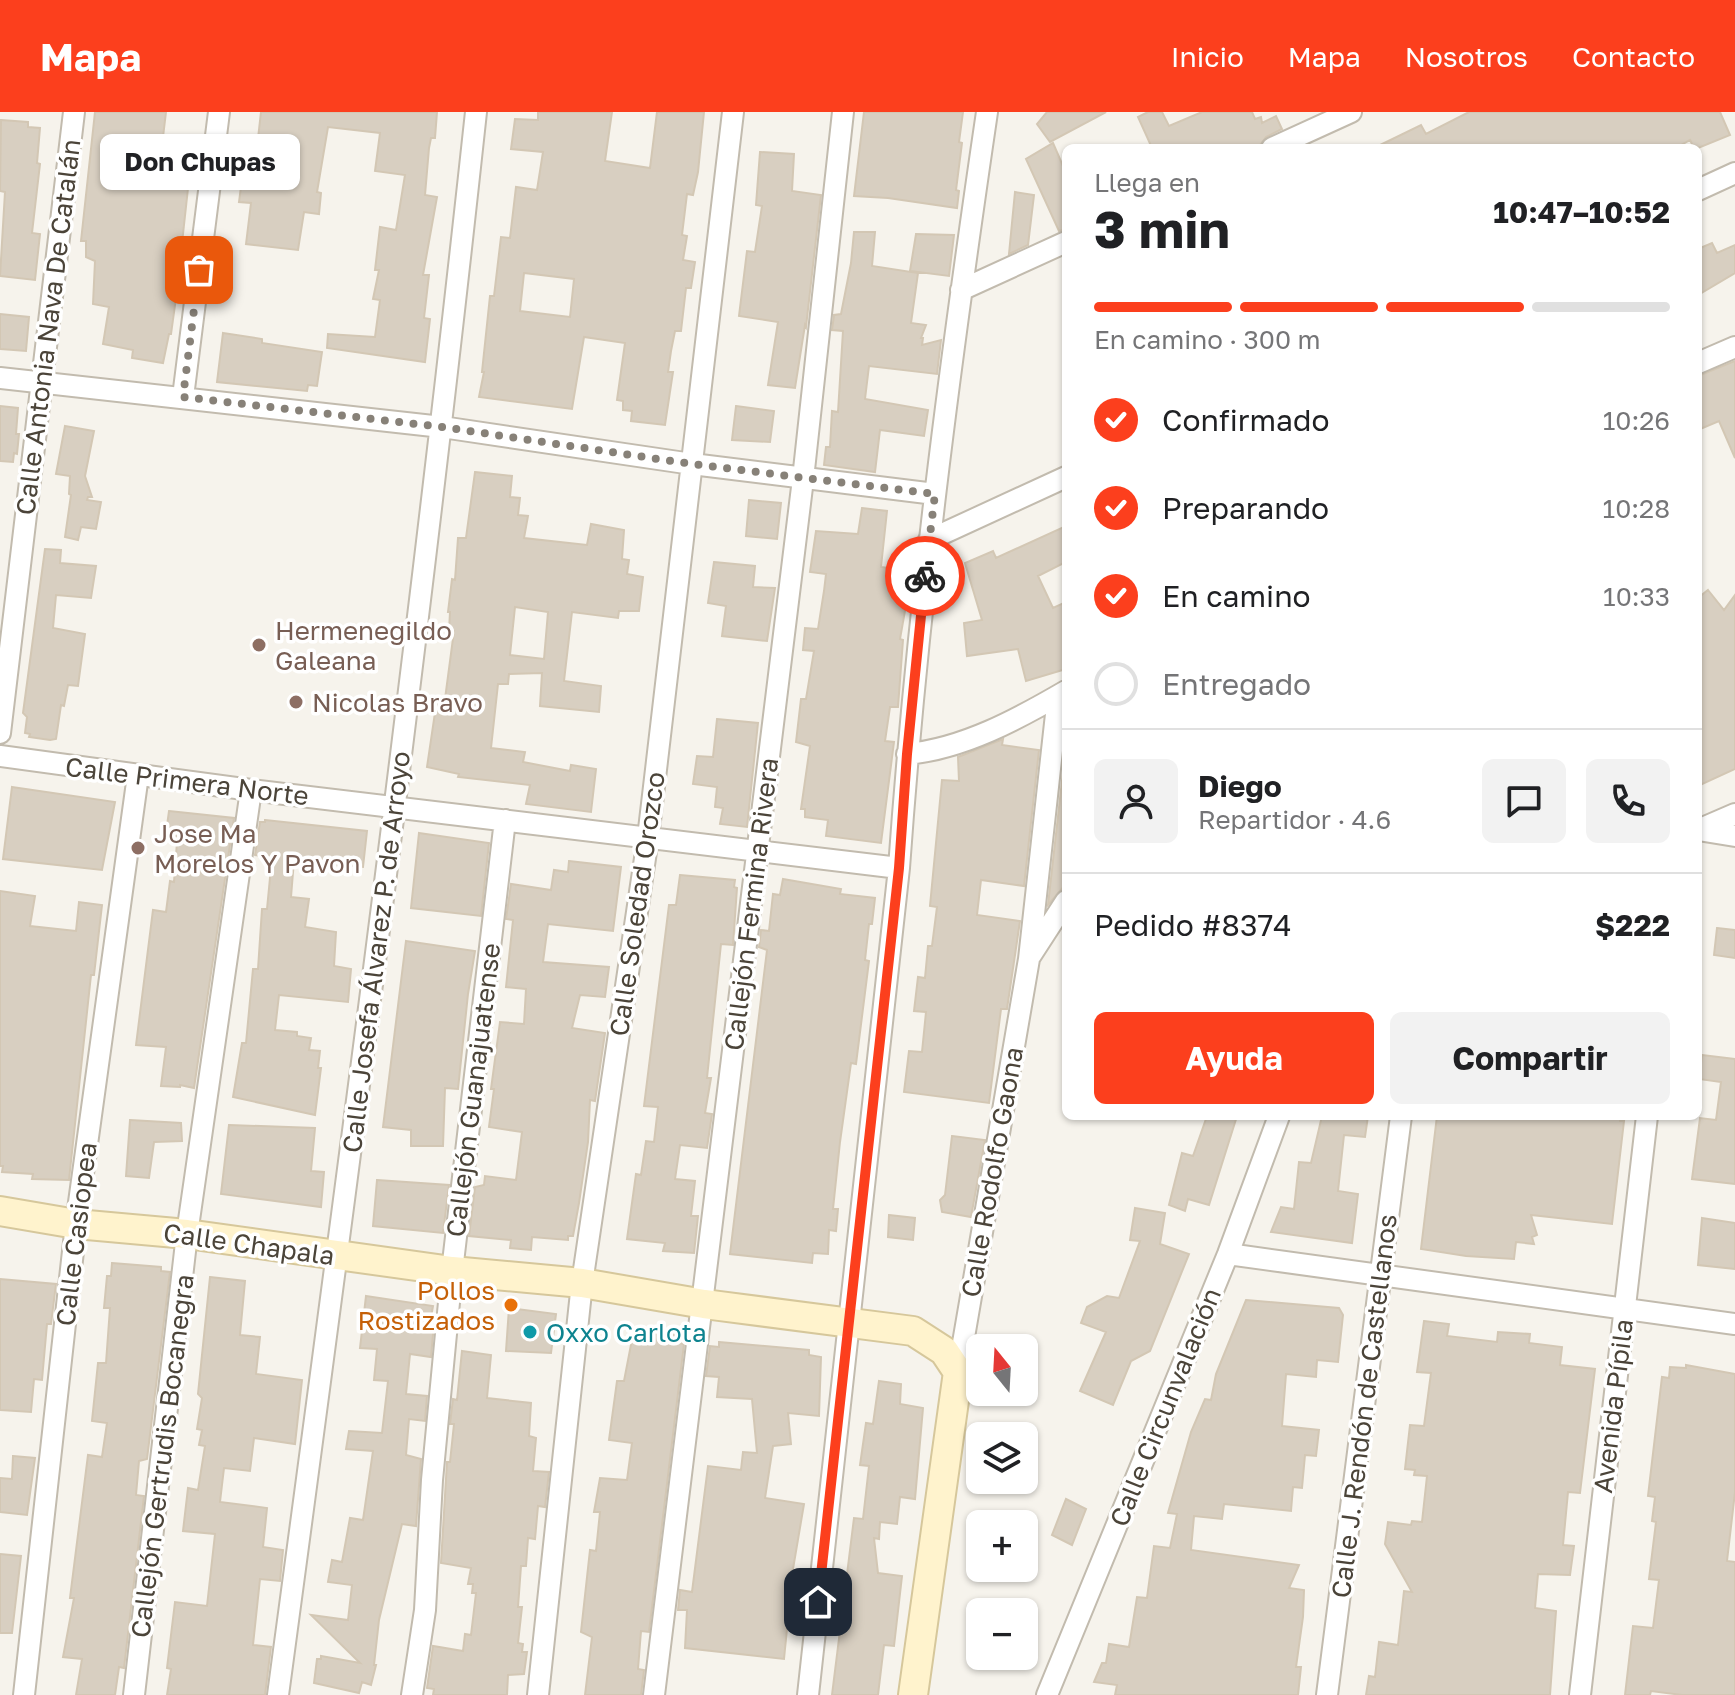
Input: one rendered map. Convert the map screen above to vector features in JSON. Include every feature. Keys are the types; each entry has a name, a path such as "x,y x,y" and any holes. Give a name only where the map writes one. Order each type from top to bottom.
{"street":[{"name":"Calle Antonia Nava De Catalán","path":"0,733 74,112"},
{"path":"183,397 219,112"},
{"name":"Calle Josefa Álvarez P. de Arroyo","path":"278,1695 442,427 476,112"},
{"name":"Calle Soledad Orozco","path":"538,1695 582,1283 648,838 733,112"},
{"name":"Callejón Fermina Rivera","path":"654,1695 803,479 843,112"},
{"path":"808,1695 899,868 907,754 929,540 987,112"},
{"path":"1281,144 1351,112"},
{"path":"1702,188 1735,173"},
{"path":"961,290 1062,244"},
{"path":"1702,361 1735,347"},
{"path":"0,378 442,427 692,464 935,494"},
{"path":"929,540 1062,479"},
{"path":"907,754 932,752 971,739 1062,693"},
{"name":"Calle Rodolfo Gaona","path":"913,1695 958,1372 1029,959 1062,693"},
{"name":"Calle Primera Norte","path":"0,756 251,790 899,868"},
{"name":"Calle Casiopea","path":"24,1695 76,1224 138,775"},
{"name":"Callejón Gertrudis Bocanegra","path":"134,1695 187,1234 251,790"},
{"path":"1702,828 1735,814"},
{"name":"Callejón Guanajuatense","path":"412,1695 425,1610 432,1480 452,1271 505,820"},
{"path":"1702,831 1735,836"},
{"path":"1029,959 1062,907"},
{"name":"Calle Circunvalación","path":"1047,1695 1228,1254 1278,1120"},
{"name":"Calle J. Rendón de Castellanos","path":"1327,1695 1400,1120"},
{"name":"Avenida Pípila","path":"1580,1695 1647,1120"},
{"name":"Calle Chapala","path":"0,1211 76,1224 187,1234 452,1271 582,1283 704,1304 913,1331 944,1351 958,1372"},
{"path":"1228,1254 1735,1324"}],"building":[{"path":"95,112 166,112 163,137 197,142 187,178 176,298 163,363 132,358 133,350 103,344 109,307 93,304 95,261 86,257 86,241 81,241"},
{"path":"261,112 437,112 435,138 431,138 429,148 425,195 437,197 423,275 429,275 424,318 430,319 425,362 327,348 328,334 375,337 380,300 373,299 379,270 375,270 380,227 396,230 405,175 375,171 380,133 328,127 317,192 321,193 319,214 304,212 298,250 246,244 251,203 239,202 243,172 254,174"},
{"path":"538,112 612,112 605,161 650,168 657,112 704,112 698,172 693,195 687,194 682,235 687,236 683,260 695,262 691,288 686,288 681,331 675,331 671,351 668,372 673,372 665,425 631,421 632,411 623,410 623,401 617,400 625,343 584,337 572,409 479,397 490,296 494,296 501,237 510,238 516,187 537,190 543,152 511,149 515,119 538,120","holes":["524,273 574,279 570,317 520,311"]},
{"path":"864,112 963,112 957,208 854,196"},
{"path":"1047,112 1106,112 1050,142 1037,124"},
{"path":"1148,112 1162,112 1169,126 1202,112 1252,112 1255,119 1261,117 1262,123 1276,116 1282,129 1266,137 1261,144 1150,144 1138,117"},
{"path":"1469,112 1720,112 1730,135 1702,146 1692,144 1690,140 1683,144 1382,144 1421,125 1426,134"},
{"path":"1,120 28,122 28,127 40,128 37,163 40,164 32,233 40,234 35,280 0,276 5,192 0,191"},
{"path":"1053,143 1062,164 1062,230 1059,231 1026,159"},
{"path":"760,152 794,154 792,191 821,195 806,327 795,388 768,385 778,322 739,316 747,251 755,252 762,206 756,205"},
{"path":"1015,192 1034,195 1028,245 1009,254"},
{"path":"854,232 875,232 872,266 918,273 911,323 926,325 922,345 941,340 937,374 869,366 865,399 928,410 924,436 880,430 875,472 824,465 826,447 830,447 832,411 838,412 843,331 832,330 834,315 841,314"},
{"path":"916,234 954,235 949,276 910,271"},
{"path":"1712,243 1717,253 1735,245 1735,273 1702,293 1702,247"},
{"path":"0,314 29,317 26,351 0,349"},
{"path":"223,333 262,339 262,343 322,352 317,386 308,385 307,391 217,382"},
{"path":"1735,361 1735,458 1719,421 1702,428 1702,374"},
{"path":"0,406 18,408 16,434 19,434 13,462 0,461"},
{"path":"736,406 774,411 770,442 732,440"},
{"path":"65,426 94,431 85,476 92,497 87,500 101,502 96,529 81,527 78,540 65,537 71,495 70,476 56,474"},
{"path":"475,472 512,476 510,497 520,498 518,515 528,516 524,538 587,545 591,524 624,530 622,559 629,560 627,574 643,577 639,611 619,611 618,618 572,612 564,681 601,686 599,712 540,706 542,673 509,674 508,684 498,684 491,748 525,752 523,762 570,771 571,765 596,769 591,812 526,804 530,785 458,777 459,774 427,767 437,699 445,699 454,631 449,631 448,612 452,579 455,580 458,538 466,538","holes":["515,607 548,612 544,659 510,655"]},
{"path":"749,500 781,503 777,539 746,536"},
{"path":"862,508 887,511 881,567 912,571 900,639 903,640 898,707 890,707 885,741 894,742 881,843 826,836 828,820 805,817 805,809 801,809 810,746 796,742 801,699 806,699 814,651 803,650 805,628 818,629 826,574 810,572 816,531 858,534"},
{"path":"1062,528 1062,564 1038,576 1053,608 1062,604 1062,670 1026,681 1018,649 967,656 964,623 982,620 965,563 993,551 996,558"},
{"path":"45,549 61,550 60,563 96,566 91,598 56,595 53,628 85,634 78,686 68,685 64,706 61,705 56,739 50,740 29,737 30,734 25,733 27,717 23,713"},
{"path":"714,562 755,566 753,587 775,588 767,641 722,636 726,606 708,603"},
{"path":"1708,590 1724,610 1735,595 1735,769 1702,784 1702,595"},
{"path":"717,719 758,723 747,827 720,824 723,808 715,807 717,787 693,784 697,756 713,757"},
{"path":"1003,739 1002,745 1039,750 1024,886 981,880 977,915 1020,921 1007,1009 1001,1009 989,1103 904,1092 909,1051 922,1052 926,1012 914,1011 918,977 925,978 937,907 930,906 942,780 959,781 958,757"},
{"path":"1062,781 1062,889 1048,905"},
{"path":"12,787 115,802 102,870 3,859"},
{"path":"169,811 234,818 194,1088 161,1086 166,1047 136,1045 153,910 166,912 170,881 174,882 177,842 165,840"},
{"path":"265,820 367,831 363,867 294,860 291,897 309,899 305,927 336,932 334,966 351,969 348,1002 279,995 275,1030 297,1032 297,1036 311,1038 309,1050 320,1051 315,1115 233,1097 242,1043 246,1043 253,969 258,969 262,909 267,909 272,857 255,855 260,822"},
{"path":"419,833 489,843 481,916 411,908"},
{"path":"569,861 621,867 613,931 548,924 543,962 609,967 605,997 580,995 572,1028 605,1033 595,1101 590,1100 588,1142 573,1236 568,1236 568,1240 532,1237 531,1250 510,1248 511,1240 469,1236 475,1187 484,1185 485,1176 516,1180 522,1132 489,1127 500,1022 524,1024 526,989 506,987 513,920 506,919 511,884 551,890 554,870 568,872"},
{"path":"680,875 735,880 734,887 737,888 733,945 721,944 707,1078 711,1078 705,1113 712,1114 707,1148 680,1145 675,1179 695,1181 691,1216 698,1216 694,1253 663,1251 665,1243 627,1239 636,1174 641,1175 646,1141 654,1142 658,1107 644,1106 669,905 676,905"},
{"path":"783,879 841,889 840,894 875,898 872,924 869,924 865,960 869,961 856,1064 851,1063 840,1142 833,1209 838,1209 836,1231 829,1230 828,1254 813,1253 812,1263 730,1254 767,950 759,947 761,930 769,931 773,894 780,895"},
{"path":"0,891 35,896 30,926 76,931 79,902 102,905 94,975 91,975 69,1180 32,1179 33,1174 2,1172 3,1166 0,1166"},
{"path":"1717,928 1735,930 1735,958 1714,955"},
{"path":"406,941 475,951 458,1089 445,1088 443,1146 411,1146 411,1130 383,1127"},
{"path":"1702,1055 1735,1059 1735,1184 1692,1179 1700,1120 1716,1120 1721,1082 1702,1079"},
{"path":"130,1120 181,1123 182,1141 154,1142 149,1178 126,1176"},
{"path":"1206,1120 1236,1120 1209,1205 1188,1199 1185,1211 1169,1205 1182,1153 1193,1156"},
{"path":"1321,1120 1367,1120 1365,1137 1344,1135 1338,1191 1358,1194 1352,1243 1271,1232 1281,1207 1294,1209 1299,1162 1311,1163"},
{"path":"1437,1120 1624,1121 1612,1224 1531,1215 1537,1235 1532,1237 1534,1244 1516,1242 1514,1259 1421,1249"},
{"path":"229,1125 315,1128 311,1171 324,1172 321,1207 221,1194"},
{"path":"952,1136 985,1140 971,1217 942,1212 940,1200 945,1195"},
{"path":"377,1180 449,1185 443,1233 373,1226"},
{"path":"1135,1208 1165,1213 1160,1244 1189,1254 1150,1351 1131,1361 1113,1405 1080,1391 1106,1332 1081,1323 1087,1307 1107,1296 1119,1298 1140,1241 1130,1240"},
{"path":"889,1215 915,1218 913,1240 888,1237"},
{"path":"1702,1218 1735,1223 1735,1269 1698,1265"},
{"path":"112,1263 161,1267 161,1271 170,1272 147,1459 139,1461 136,1495 144,1496 124,1668 119,1667 115,1695 76,1695 82,1659 63,1657 74,1598 70,1598 88,1455 102,1457 107,1423 92,1421 98,1363 106,1363 110,1308 104,1308 107,1276 111,1276"},
{"path":"210,1277 245,1281 240,1335 260,1337 256,1374 302,1380 295,1444 254,1438 250,1471 224,1468 220,1502 267,1508 263,1547 283,1550 280,1581 260,1579 253,1645 271,1647 265,1695 167,1695 175,1602 207,1606 215,1534 183,1531 188,1488 198,1490 205,1446 199,1445 202,1430 197,1429 202,1398 198,1394"},
{"path":"0,1279 56,1284 51,1324 47,1324 42,1380 34,1379 31,1412 0,1410"},
{"path":"366,1296 433,1306 430,1323 434,1323 431,1357 410,1354 406,1394 427,1396 425,1421 409,1419 406,1455 421,1459 416,1526 402,1524 379,1620 376,1665 371,1685 362,1682 359,1693 314,1683 317,1659 321,1656 360,1663 311,1615 348,1620 352,1585 328,1582 332,1560 342,1562 350,1518 363,1520 373,1451 346,1449 349,1431 382,1433 388,1381 374,1380 377,1349 360,1348"},
{"path":"1246,1300 1339,1308 1343,1315 1338,1362 1317,1360 1316,1377 1286,1374 1282,1426 1319,1430 1316,1456 1305,1455 1302,1488 1293,1487 1291,1511 1224,1504 1222,1519 1194,1516 1191,1550 1299,1565 1289,1588 1304,1590 1296,1667 1301,1667 1298,1695 1115,1695 1117,1685 1094,1682 1102,1663 1106,1663 1109,1644 1129,1647 1137,1597 1147,1598 1154,1546 1170,1548 1177,1514 1168,1513 1191,1432 1205,1399 1211,1400 1216,1374"},
{"name":"Oxxo Carlota","path":"509,1308 556,1314 551,1353 506,1351"},
{"path":"1424,1321 1449,1324 1447,1336 1497,1342 1498,1332 1530,1334 1529,1343 1562,1347 1560,1365 1595,1369 1580,1493 1568,1492 1563,1545 1574,1546 1570,1575 1538,1574 1535,1608 1556,1611 1550,1695 1366,1695 1369,1676 1375,1677 1379,1642 1398,1645 1404,1591 1412,1592 1385,1544 1388,1522 1411,1525 1412,1521 1422,1522 1427,1476 1414,1475 1415,1470 1405,1469 1410,1425 1424,1426 1431,1373 1417,1372"},
{"path":"634,1329 675,1333 674,1342 684,1344 649,1632 641,1631 638,1669 644,1670 641,1695 585,1695 592,1637 581,1632 590,1550 596,1551 600,1512 594,1512 600,1478 627,1480 632,1443 609,1440 617,1381 624,1381"},
{"path":"719,1342 809,1350 809,1355 821,1357 819,1416 788,1413 791,1444 773,1446 765,1498 804,1504 793,1569 784,1659 685,1648 687,1610 678,1610 680,1590 692,1592 708,1466 741,1470 743,1452 757,1453 752,1399 717,1397 719,1377 706,1376 710,1346 719,1347"},
{"path":"462,1351 491,1355 487,1398 531,1403 529,1436 536,1438 533,1471 549,1472 545,1507 538,1506 535,1539 528,1538 526,1566 521,1566 518,1607 522,1607 518,1643 523,1644 522,1652 527,1652 524,1674 508,1675 507,1695 433,1695 434,1689 427,1688 433,1646 463,1651 465,1634 471,1635 476,1593 472,1593 473,1584 468,1584 471,1568 441,1563 447,1462 450,1462 454,1424 450,1424 453,1399 457,1400"},
{"path":"1686,1365 1735,1374 1735,1492 1727,1561 1735,1562 1735,1695 1682,1695 1651,1691 1650,1695 1625,1695 1633,1626 1653,1628 1659,1580 1649,1579 1656,1522 1652,1521 1655,1497 1648,1496 1662,1377 1669,1378 1670,1367 1686,1368"},
{"path":"879,1381 901,1384 900,1404 923,1408 915,1499 900,1497 897,1524 880,1522 879,1539 874,1538 878,1573 902,1576 894,1646 884,1645 878,1695 832,1695 854,1518 863,1519 869,1466 860,1465 866,1423 873,1424"},
{"path":"13,1456 35,1458 27,1515 0,1512 0,1478 12,1479"},
{"path":"1066,1499 1086,1509 1072,1545 1052,1535"},
{"path":"0,1554 21,1556 12,1633 0,1633"}],"way so far":[{"path":"199,270 183,397 442,427 692,464 935,494 925,576"}],"place":[{"name":"Don Chupas","path":"199,270"},
{"name":"Hermenegildo Galeana","path":"259,645"},
{"name":"Nicolas Bravo","path":"296,702"},
{"name":"Jose Ma Morelos Y Pavon","path":"138,848"},
{"name":"Pollos Rostizados","path":"511,1305"},
{"name":"Oxxo Carlota","path":"530,1332"}],"route":[{"path":"818,1602 899,868 925,576"}]}
